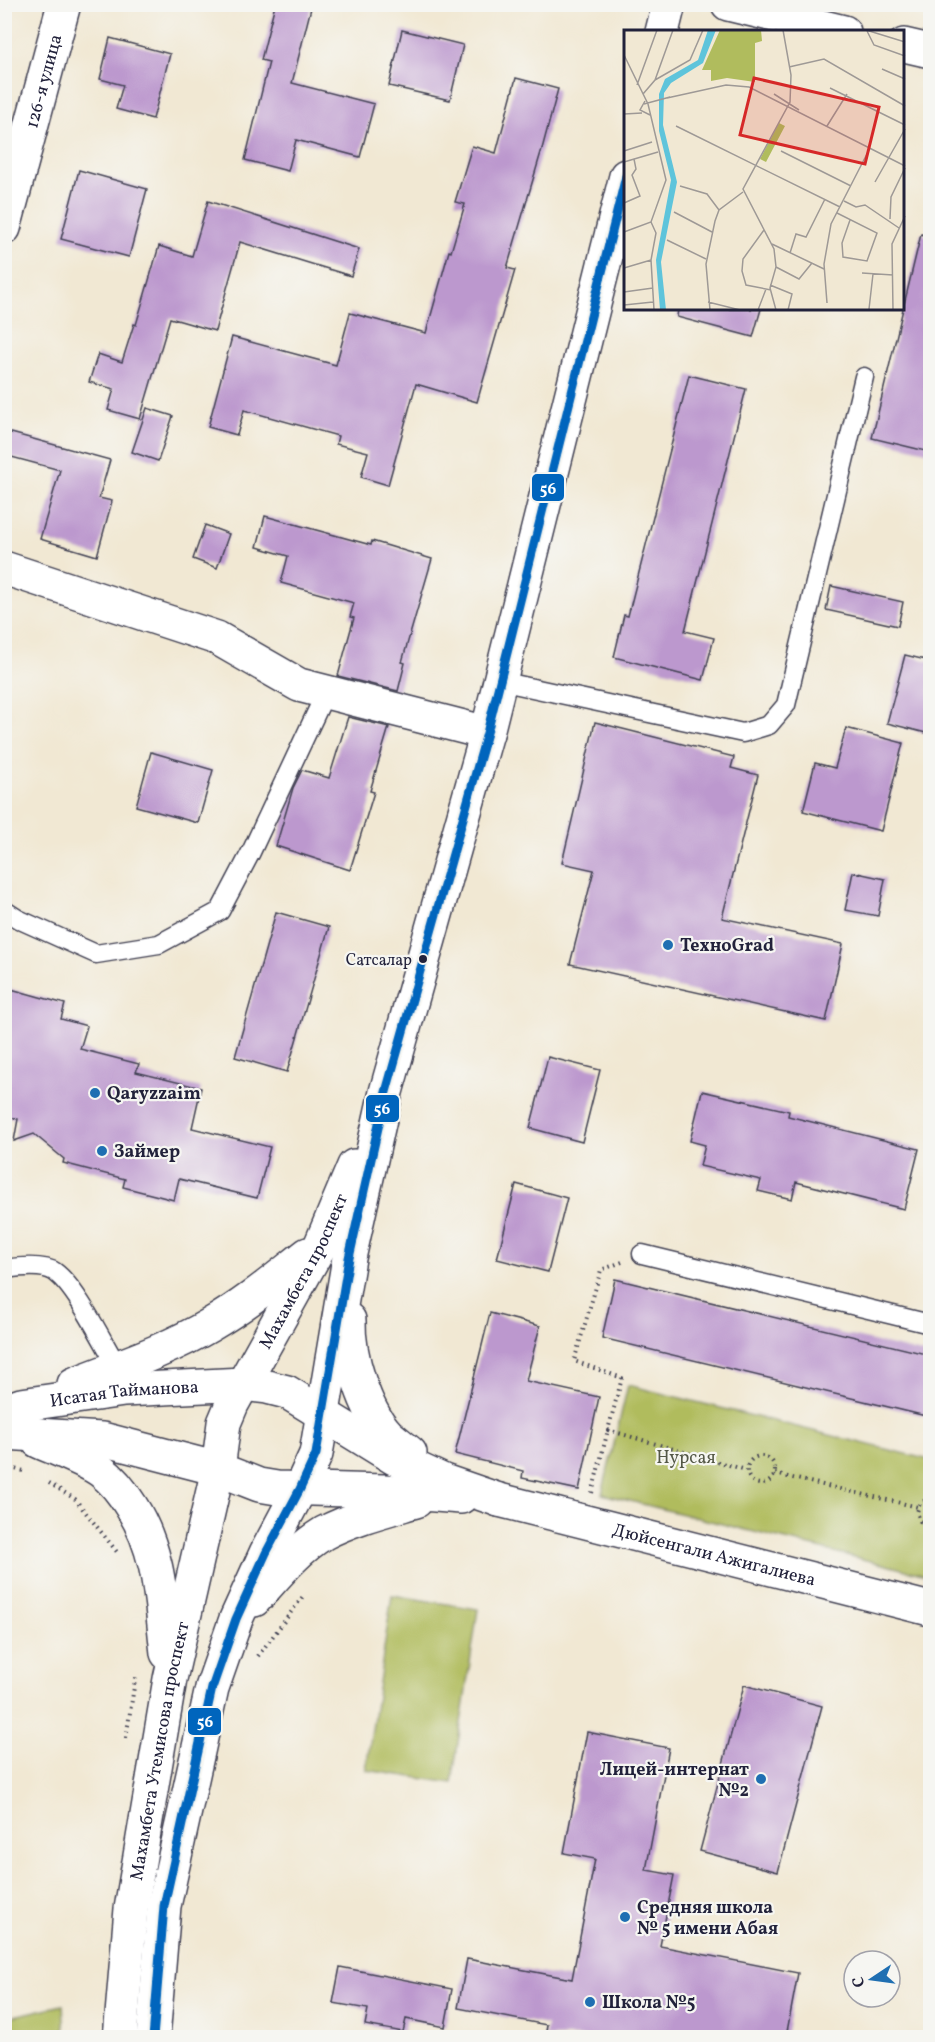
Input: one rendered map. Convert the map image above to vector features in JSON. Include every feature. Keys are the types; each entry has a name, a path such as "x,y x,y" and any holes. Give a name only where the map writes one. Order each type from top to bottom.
{"street":[{"name":"126-я улица","path":"4,228 64,4"},
{"path":"662,30 669,4"},
{"path":"728,4 836,30"},
{"path":"905,45 930,51"},
{"path":"4,568 217,638 299,685 487,733 624,184"},
{"name":"Махамбета проспект","path":"322,1414 335,1251 386,1092 487,733"},
{"path":"13,1421 118,1367 151,1354 210,1325 261,1291 335,1251 356,1369 365,1399 387,1433 440,1488 354,1519 322,1534 297,1555 236,1618"},
{"name":"Махамбета проспект","path":"243,1384 335,1251"},
{"path":"243,1384 287,1392 322,1414 316,1454 300,1490 259,1485 218,1470 224,1424 243,1384"},
{"name":"Исатая Тайманова","path":"13,1421 124,1390 243,1384"},
{"name":"Дюйсенгали Ажигалиева","path":"322,1414 440,1488"},
{"path":"13,1421 101,1471 123,1492 142,1522 154,1552 170,1679"},
{"name":"Исатая Тайманова","path":"13,1421 102,1439 218,1470"},
{"name":"Махамбета Утемисова проспект","path":"120,2037 131,1909 170,1679 218,1470"},
{"name":"Дюйсенгали Ажигалиева","path":"300,1490 384,1491 440,1488 499,1500 930,1609"},
{"name":"Махамбета Утемисова проспект","path":"153,2037 164,1906 212,1689 236,1618 266,1553 300,1490"}],"lane":[{"path":"500,681 743,733 769,725 786,705 864,377"},
{"path":"4,910 18,919 96,954 159,944 220,911 251,852 326,692"},
{"path":"642,1254 930,1324"},
{"path":"4,1269 25,1266 54,1271 72,1290 118,1367"}],"path":[{"path":"591,1497 622,1378 574,1361 601,1270 642,1254"},
{"path":"608,1430 746,1470"},
{"path":"758,1455 763,1455 772,1460 775,1474 770,1481 756,1484 749,1478 746,1470 749,1461 758,1455"},
{"path":"4,1467 34,1473"},
{"path":"775,1474 918,1507"},
{"path":"42,1478 75,1499 123,1559"},
{"path":"930,1498 924,1500 917,1512 920,1521 930,1526"},
{"path":"255,1660 305,1594"},
{"path":"135,1662 136,1674 170,1679"}],"green space":[{"name":"Нурсая","path":"628,1385 930,1460 930,1576 602,1494"},
{"path":"392,1595 478,1609 452,1783 366,1770"},
{"path":"63,2005 65,2037 5,2037 5,2018"}],"building":[{"path":"275,4 312,4 292,83 374,104 360,157 296,140 288,171 245,160 269,62 261,60"},
{"path":"402,30 463,45 450,100 389,86"},
{"path":"110,38 170,54 153,119 116,109 123,85 100,79"},
{"path":"516,78 558,89 507,268 515,270 477,402 416,384 388,485 361,477 368,452 336,444 338,436 244,410 237,435 208,427 232,337 336,365 350,313 426,333 465,204 455,202 472,146 496,153"},
{"path":"79,170 147,189 129,257 61,239"},
{"path":"208,201 359,249 351,276 240,242 215,331 170,318 140,419 108,410 114,389 89,382 98,354 122,362 134,324 136,325 159,246 192,256"},
{"path":"921,234 930,235 930,452 872,438 903,310 905,310 905,301"},
{"path":"678,310 761,310 753,337 677,317"},
{"path":"689,375 746,389 685,631 714,638 703,680 614,657 624,615 628,616"},
{"path":"147,408 173,416 158,461 132,452"},
{"path":"4,431 110,460 99,498 112,501 97,556 40,539 60,470 4,455"},
{"path":"265,516 371,545 372,541 432,559 402,662 405,663 398,691 338,676 354,618 350,617 354,603 281,583 288,556 257,547"},
{"path":"205,525 229,534 217,568 193,559"},
{"path":"831,586 903,602 898,626 826,610"},
{"path":"905,655 930,661 930,734 887,723"},
{"path":"348,717 389,727 370,791 374,792 350,870 276,846 293,788 302,770 329,778"},
{"path":"595,722 734,757 731,768 758,775 722,918 843,944 826,1021 570,964 594,870 562,863"},
{"path":"846,728 903,743 881,831 803,811 815,763 835,768"},
{"path":"151,752 213,770 198,823 136,806"},
{"path":"853,872 885,879 878,916 845,910"},
{"path":"276,912 329,927 287,1072 235,1057"},
{"path":"11,989 65,1004 61,1019 87,1026 80,1049 139,1064 136,1072 201,1088 192,1128 270,1147 257,1198 179,1179 174,1200 123,1187 125,1179 63,1163 64,1159 34,1134 14,1141 18,1119 4,1116 4,1013"},
{"path":"548,1057 600,1070 582,1142 530,1128"},
{"path":"702,1091 789,1111 788,1116 919,1149 904,1209 796,1182 792,1199 758,1191 761,1180 700,1166 705,1145 690,1141"},
{"path":"516,1184 567,1198 548,1272 497,1259"},
{"path":"615,1279 930,1355 930,1417 602,1338"},
{"path":"490,1313 540,1326 526,1381 599,1397 579,1490 522,1478 523,1471 455,1454"},
{"name":"Лицей-интернат №2","path":"744,1685 822,1706 778,1872 700,1851"},
{"name":"Средняя школа № 5 имени Абая","path":"587,1732 669,1748 646,1870 674,1875 660,1946 798,1973 786,2037 545,2037 547,2025 458,2008 467,1959 572,1979 595,1859 564,1853"},
{"path":"340,1967 452,1989 445,2027 406,2019 403,2032 365,2025 368,2009 333,2003"}],"transit line":[{"name":"56","path":"153,2038 164,1906 212,1688 236,1619 316,1454 349,1258 386,1092 487,733 624,184"}],"place":[{"name":"ТехноGrad","path":"668,945"},
{"name":"Сатсалар","path":"423,959"},
{"name":"Qaryzzaim","path":"95,1093"},
{"name":"Займер","path":"102,1151"},
{"name":"Лицей-интернат №2","path":"761,1779"},
{"name":"Средняя школа № 5 имени Абая","path":"625,1917"},
{"name":"Школа №5","path":"590,2002"}]}
